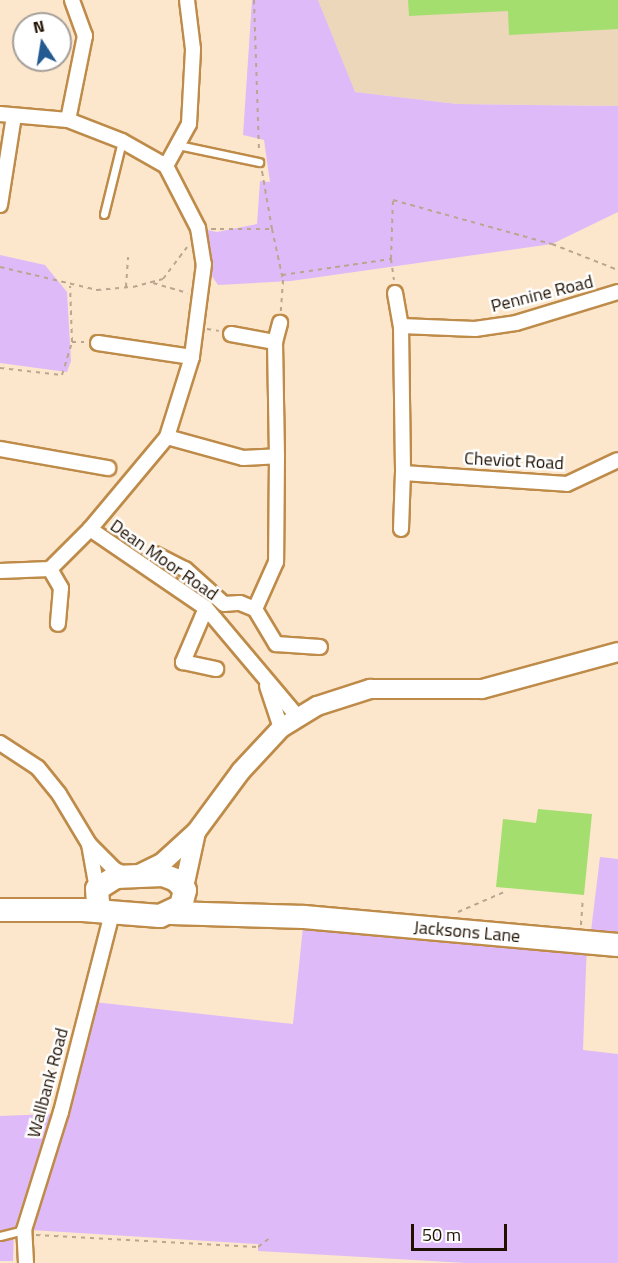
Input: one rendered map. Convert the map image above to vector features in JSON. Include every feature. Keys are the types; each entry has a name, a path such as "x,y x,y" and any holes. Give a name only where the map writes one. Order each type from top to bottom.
{"main road":[{"name":"Jacksons Lane","path":"133,875 163,875 215,903 316,918"},
{"path":"102,902 116,877 133,875"},
{"path":"171,913 181,906 185,888"},
{"name":"Jacksons Lane","path":"0,910 51,909 102,902 171,913 316,918 618,945"}],"street":[{"path":"68,120 85,36 72,0"},
{"path":"0,114 68,120 122,141 166,166 189,124 193,49 187,0"},
{"path":"0,205 14,116"},
{"name":"Dean Moor Road","path":"166,166 198,228 204,264 192,357 167,436 90,529 206,608 265,681 297,716"},
{"name":"Pennine Road","path":"401,326 476,329 516,323 618,291"},
{"path":"395,293 401,326 403,473 400,529"},
{"path":"255,609 276,562 275,342 280,322"},
{"path":"231,334 275,342"},
{"path":"98,343 192,357"},
{"path":"167,436 243,458 277,456"},
{"path":"0,449 108,468"},
{"name":"Cheviot Road","path":"403,473 567,484 618,460"},
{"path":"0,571 50,569 90,529"},
{"path":"155,554 184,569 224,604 240,603 255,609 276,644 320,648"},
{"path":"50,569 61,588 57,624"},
{"path":"206,608 183,662 216,669"},
{"path":"0,742 38,768 59,794 89,844 115,870 133,875 162,863 196,832 241,771 281,728 297,716 370,689 482,689 618,652"},
{"name":"Dean Moor Road","path":"265,681 281,728"},
{"path":"185,888 196,832"},
{"path":"89,844 102,902"},
{"name":"Wallbank Road","path":"26,1263 24,1232 61,1112 102,902"}],"lane":[{"path":"104,214 122,141"},
{"path":"178,145 259,162"},
{"path":"0,1236 24,1232"}],"path":[{"path":"254,0 259,162 282,275 280,322"},
{"path":"395,293 391,259 393,200 552,244 618,270"},
{"path":"0,267 70,286 97,290 126,288 163,279 198,228 272,229"},
{"path":"126,288 128,257"},
{"path":"282,275 391,259"},
{"path":"152,282 200,296"},
{"path":"0,368 62,375 72,342 70,286"},
{"path":"196,326 231,334"},
{"path":"455,914 504,892"},
{"path":"581,931 583,898"},
{"path":"24,1232 258,1247 272,1236"}],"shaded area":[{"path":"252,0 318,0 355,92 457,104 618,106 618,212 552,244 291,281 218,285 204,264 198,228 217,232 257,224 260,181 270,182 264,140 243,135"},
{"path":"318,0 618,0 618,106 457,104 354,92"},
{"path":"0,255 45,265 67,292 71,361 67,372 0,363"},
{"path":"600,857 618,859 618,932 591,931"},
{"path":"304,917 587,942 583,1050 618,1054 618,1263 466,1263 258,1251 258,1244 31,1230 94,1002 293,1024"},
{"path":"51,1114 14,1230 13,1261 0,1261 0,1116"}],"building":[{"path":"408,0 618,0 618,29 509,35 508,11 409,16"},
{"path":"538,809 592,814 584,895 496,887 503,819 536,823"}]}
